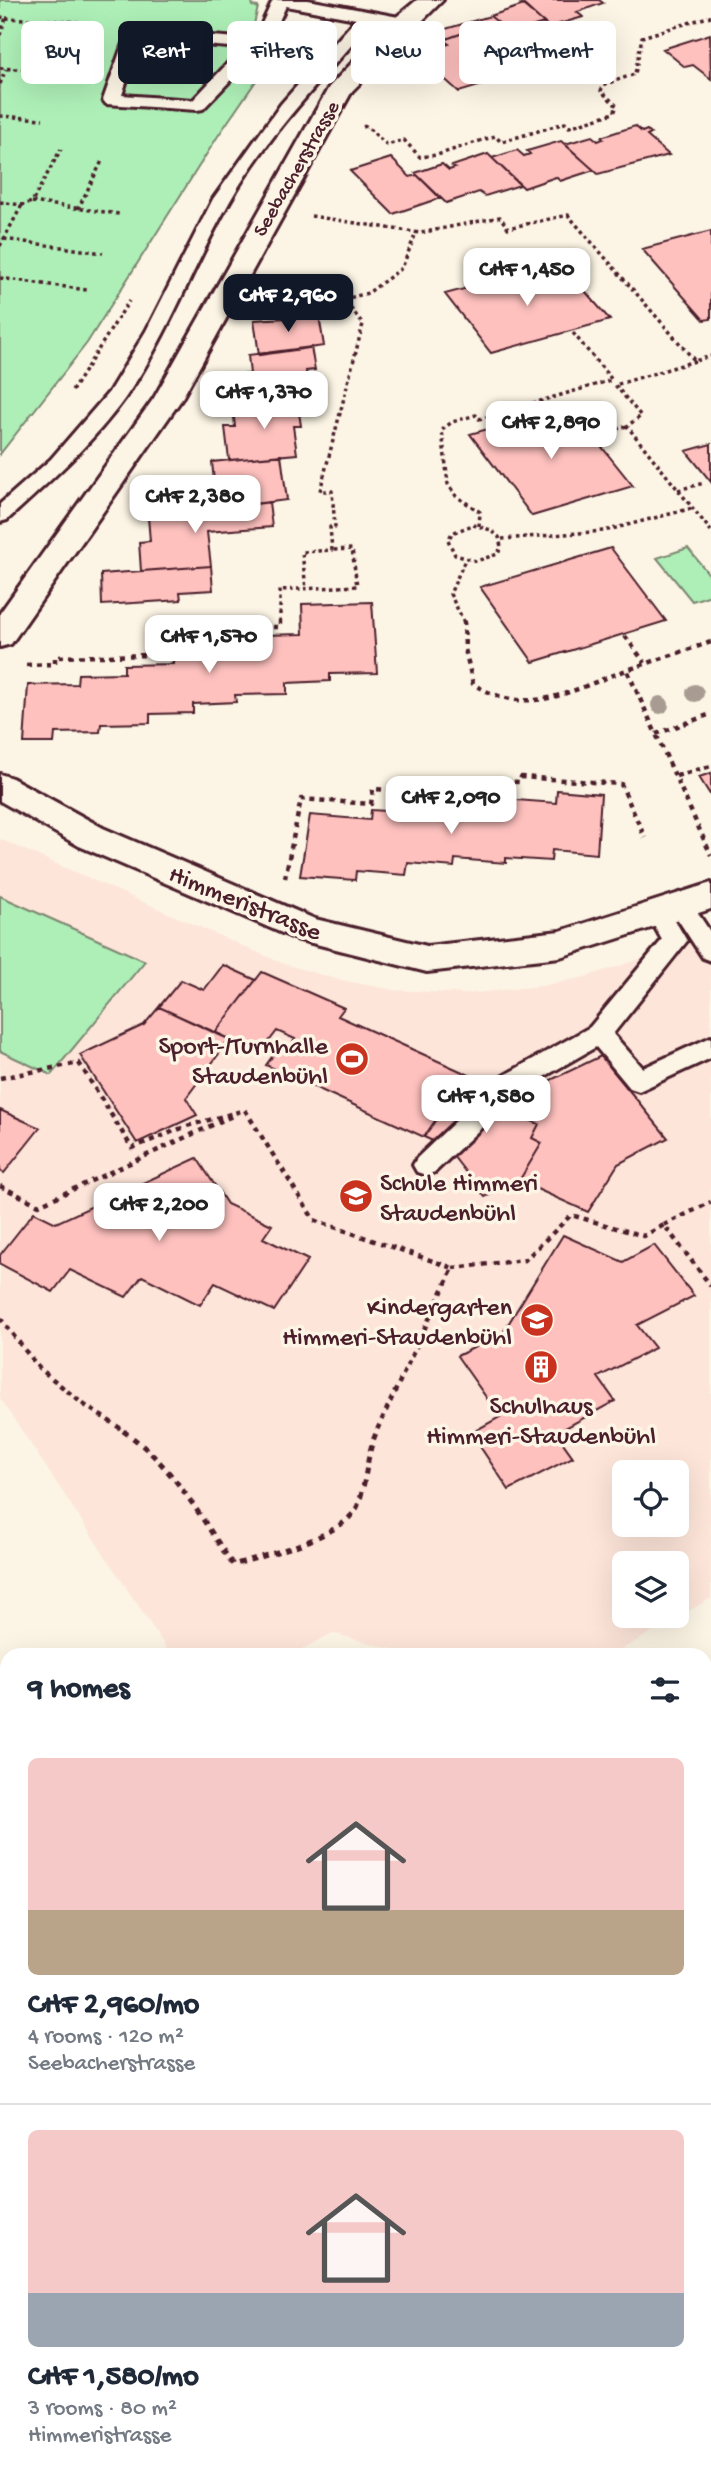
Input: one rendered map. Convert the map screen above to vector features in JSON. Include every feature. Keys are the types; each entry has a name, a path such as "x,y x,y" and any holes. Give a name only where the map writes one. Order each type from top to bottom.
{"street":[{"name":"Seebacherstrasse","path":"406,21 431,0"},
{"name":"Seebacherstrasse","path":"0,636 167,400 341,88 351,78"},
{"name":"Himmeristrasse","path":"0,786 91,837 308,930 428,959 559,944 693,904"}],"lane":[{"path":"272,21 282,0 394,21"},
{"path":"0,515 58,464 117,395 155,331 222,200 287,108 368,16"},
{"path":"134,35 255,44 197,105 112,100 134,35"},
{"path":"693,904 711,952"},
{"path":"426,1165 512,1083 599,1034 675,941 693,904"},
{"path":"599,1034 639,1081 711,1047"}],"path":[{"path":"357,129 366,126 387,145 404,140 420,157 437,155 495,136 501,142 565,123 569,127 614,113 617,106 601,92 603,85 635,74 642,37 711,16"},
{"path":"0,17 60,21"},
{"path":"0,35 6,18"},
{"path":"0,68 21,70"},
{"path":"0,84 6,69"},
{"path":"0,116 43,119"},
{"path":"32,202 61,149"},
{"path":"78,208 102,161"},
{"path":"0,202 22,205 32,202 119,214"},
{"path":"0,246 22,205"},
{"path":"307,215 416,233 500,217 508,228 569,215 695,361"},
{"path":"336,302 368,293 402,268 416,233"},
{"path":"4,239 103,253"},
{"path":"0,278 87,290"},
{"path":"262,304 345,301 363,324 320,491 332,491 335,527 330,527 332,550"},
{"path":"573,333 641,416 627,426 603,433"},
{"path":"615,385 711,356"},
{"path":"479,526 480,512 475,506 456,496 446,482 442,430 452,422 476,415 479,419 612,380"},
{"path":"627,426 711,531"},
{"path":"678,491 704,483"},
{"path":"502,538 604,531 692,508"},
{"path":"479,526 502,538 503,547 498,554 478,562 465,560 449,549 448,540 461,528 479,526"},
{"path":"19,665 55,664 55,657 155,655 156,638 237,637 237,627 280,627 280,590 306,589 357,586 352,549 302,552 306,589"},
{"path":"465,560 450,594 464,619 465,649 473,684 505,699 521,703 536,702 711,642"},
{"path":"625,636 645,663"},
{"path":"626,670 711,855"},
{"path":"656,734 711,714"},
{"path":"676,776 711,766"},
{"path":"283,889 301,799 371,804 373,789 464,794 466,779 520,782 521,777 621,784 645,838"},
{"path":"0,1078 79,1063 132,1148 187,1126 245,1110"},
{"path":"0,1186 39,1205 245,1110"},
{"path":"245,1110 314,1220 453,1268 525,1260 571,1214 644,1236 711,1202"},
{"path":"664,1225 711,1286"},
{"path":"0,1318 38,1367 83,1404 144,1444 173,1477 233,1565 299,1545 343,1524 358,1507 371,1443 453,1268"}],"shaded area":[{"name":"Schule Himmeri Staudenbühl","path":"0,839 284,964 336,979 393,990 465,994 541,986 585,977 711,936 711,1598 689,1611 689,1551 612,1551 612,1628 659,1628 624,1648 388,1648 332,1633 305,1648 166,1648 0,1398"}],"green space":[{"path":"0,0 253,0 252,6 258,7 255,21 227,21 227,84 254,84 87,343 0,454"},
{"path":"688,548 711,577 711,595 692,601 657,558"},
{"path":"0,896 145,961 51,1075 0,1051"}],"building":[{"path":"517,0 599,0 603,3 577,12 583,17 569,21 542,21"},
{"path":"524,5 542,21 496,21 490,16"},
{"path":"490,16 496,21 473,21"},
{"path":"459,25 459,34 445,39 445,29"},
{"path":"459,34 459,84 485,84 459,92 445,79 445,45 449,44 445,39"},
{"path":"710,34 711,79 693,65 685,67 663,49"},
{"path":"635,126 642,132 647,130 651,134 647,136 669,155 598,174 565,144 592,136 598,141 603,139 601,137"},
{"path":"561,141 594,170 560,181 556,177 524,188 492,158 517,150 524,156 530,154 527,151"},
{"path":"488,154 520,185 485,196 479,192 446,203 415,173 442,164 449,170 455,168 452,166"},
{"path":"391,158 410,177 417,175 440,198 393,214 350,171"},
{"path":"711,231 711,319 704,320 642,249"},
{"path":"561,263 610,320 491,353 445,294"},
{"path":"319,316 324,346 259,355 254,320"},
{"path":"311,347 315,370 306,371 310,399 244,407 240,375 250,374 248,355"},
{"path":"297,399 301,426 293,426 297,454 229,460 225,427 235,427 233,408"},
{"path":"569,406 633,486 532,516 470,434"},
{"path":"711,444 711,482 686,451"},
{"path":"281,455 287,500 159,516 157,495 215,491 212,462"},
{"path":"269,502 272,527 207,532 211,566 141,571 139,542 150,541 148,517"},
{"path":"611,548 666,621 533,662 480,587"},
{"path":"211,566 213,590 180,592 181,600 102,605 101,574"},
{"path":"372,602 377,673 330,674 330,681 287,683 287,694 235,695 236,702 193,704 193,713 150,714 150,723 101,724 100,732 55,733 54,743 24,743 28,685 77,684 78,674 124,673 124,665 173,664 173,654 212,653 212,645 261,644 261,635 303,634 302,604"},
{"path":"711,773 711,796 699,777"},
{"path":"557,790 601,794 597,854 552,850 551,861 506,858 506,863 455,859 454,867 408,863 406,875 356,871 355,880 300,876 310,815 370,820 371,810 404,812 404,808 460,812 461,804 502,807 503,799 556,803"},
{"path":"223,965 256,980 215,1033 159,1007 181,980 204,990"},
{"name":"Sport-/Turnhalle Staudenbühl","path":"262,972 344,1008 338,1016 467,1074 424,1137 266,1065 280,1046 288,1050 295,1039 277,1031 260,1053 215,1033"},
{"path":"159,1007 230,1039 186,1098 197,1115 137,1143 80,1055 144,1025"},
{"path":"601,1056 668,1138 618,1164 588,1212 519,1181 542,1143 532,1138 539,1124 518,1115 524,1105 517,1096"},
{"path":"467,1074 517,1096 524,1105 518,1115 539,1124 532,1138 542,1143 519,1181 485,1197 446,1147 424,1137"},
{"path":"0,1110 40,1128 4,1173 0,1171"},
{"path":"197,1158 227,1204 272,1225 263,1238 308,1260 274,1311 215,1283 200,1305 142,1276 126,1297 70,1270 53,1292 0,1264 0,1255 34,1212 56,1223"},
{"name":"Schulhaus Himmeri-Staudenbühl","path":"563,1235 623,1262 654,1245 694,1296 637,1325 655,1348 598,1377 615,1401 556,1433 573,1457 509,1490 471,1433 500,1417 457,1356 502,1334"}],"place":[{"name":"Sport-/Turnhalle Staudenbühl","path":"352,1059"},
{"name":"Schule Himmeri Staudenbühl","path":"356,1196"},
{"name":"Kindergarten Himmeri-Staudenbühl","path":"537,1320"},
{"name":"Schulhaus Himmeri-Staudenbühl","path":"541,1367"}]}
